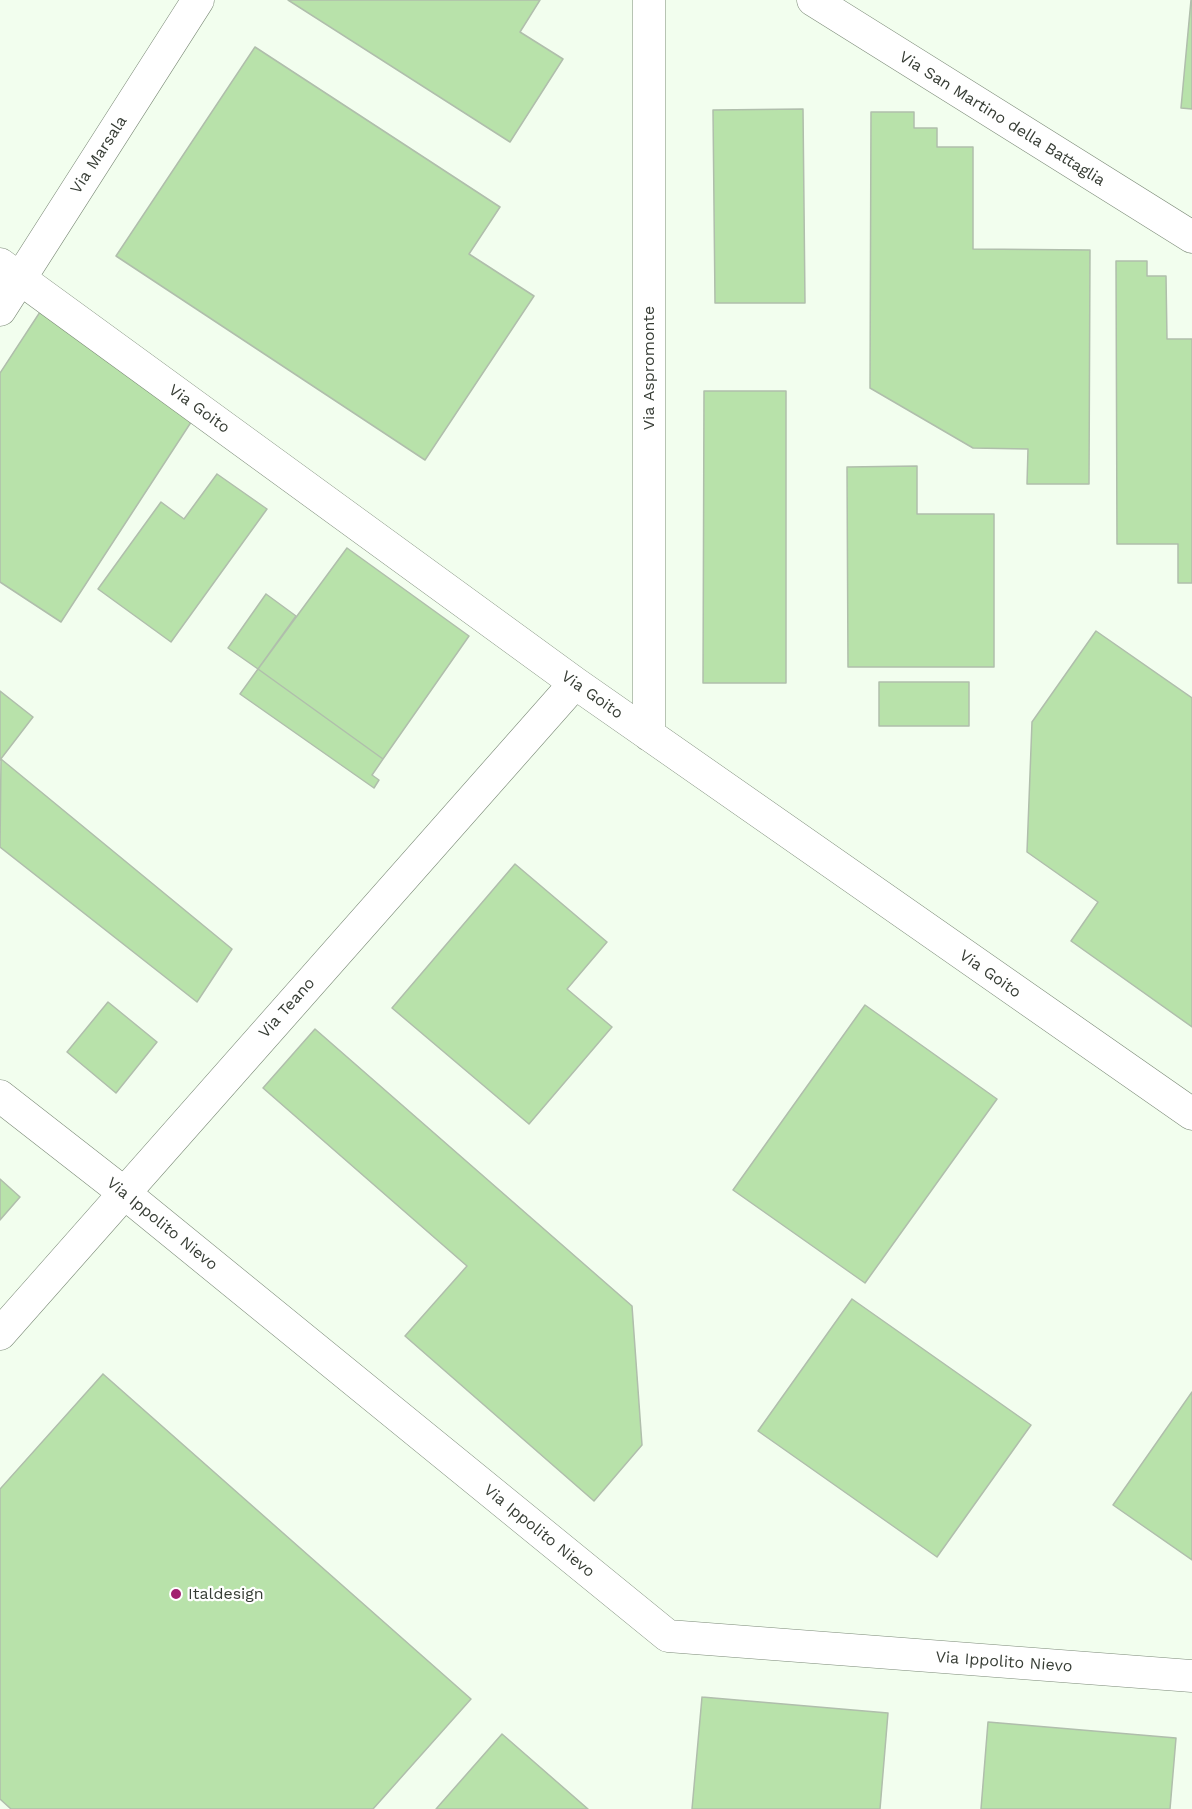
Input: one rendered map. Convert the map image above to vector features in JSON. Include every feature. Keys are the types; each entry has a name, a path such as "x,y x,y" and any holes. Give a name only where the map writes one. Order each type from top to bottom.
{"street":[{"name":"Via Marsala","path":"0,310 10,272 198,0"},
{"name":"Via Aspromonte","path":"649,0 649,735"},
{"name":"Via San Martino della Battaglia","path":"813,0 1192,237"},
{"name":"Via Goito","path":"10,272 575,683 1192,1114"},
{"name":"Via Teano","path":"0,1334 123,1192 575,683"},
{"name":"Via Ippolito Nievo","path":"0,1096 123,1192 668,1636 1192,1676"}],"building":[{"path":"288,0 540,0 520,32 563,59 510,142"},
{"path":"1192,0 1192,109 1181,108"},
{"path":"255,47 500,207 469,254 534,296 425,460 116,256"},
{"path":"803,109 805,303 715,303 713,110"},
{"path":"871,112 914,112 914,128 937,128 937,147 973,147 973,249 1090,250 1089,484 1027,484 1028,449 973,448 870,388"},
{"path":"1116,261 1147,261 1147,276 1166,276 1167,339 1192,339 1192,583 1178,583 1178,544 1117,544"},
{"path":"40,312 197,413 61,622 0,582 0,373"},
{"path":"704,391 786,391 786,683 703,683"},
{"path":"917,466 917,514 994,514 994,667 848,667 847,467"},
{"path":"217,474 267,509 171,642 98,589 161,502 184,519"},
{"path":"347,548 469,636 383,759 258,669"},
{"path":"266,594 296,616 258,669 228,648"},
{"path":"1096,631 1192,698 1192,1027 1071,941 1098,902 1027,852 1032,722"},
{"path":"258,669 383,759 372,775 379,780 374,788 240,694"},
{"path":"879,682 969,682 969,726 879,726"},
{"path":"0,691 33,717 0,760"},
{"path":"1,759 232,949 197,1002 0,847"},
{"path":"515,864 607,942 567,989 612,1027 529,1124 392,1008"},
{"path":"108,1002 157,1042 116,1093 67,1052"},
{"path":"865,1005 997,1099 865,1283 733,1190"},
{"path":"315,1029 632,1306 642,1445 594,1501 405,1336 467,1266 263,1088"},
{"path":"0,1179 20,1197 0,1220"},
{"path":"852,1299 1031,1425 937,1557 758,1431"},
{"name":"Italdesign","path":"103,1374 471,1699 373,1809 11,1809 0,1799 0,1489"},
{"path":"1192,1392 1192,1560 1113,1505"},
{"path":"702,1697 888,1713 880,1809 692,1809"},
{"path":"988,1722 1176,1738 1170,1809 981,1809"},
{"path":"502,1734 588,1809 436,1809"}],"place":[{"name":"Italdesign","path":"176,1594"}]}
